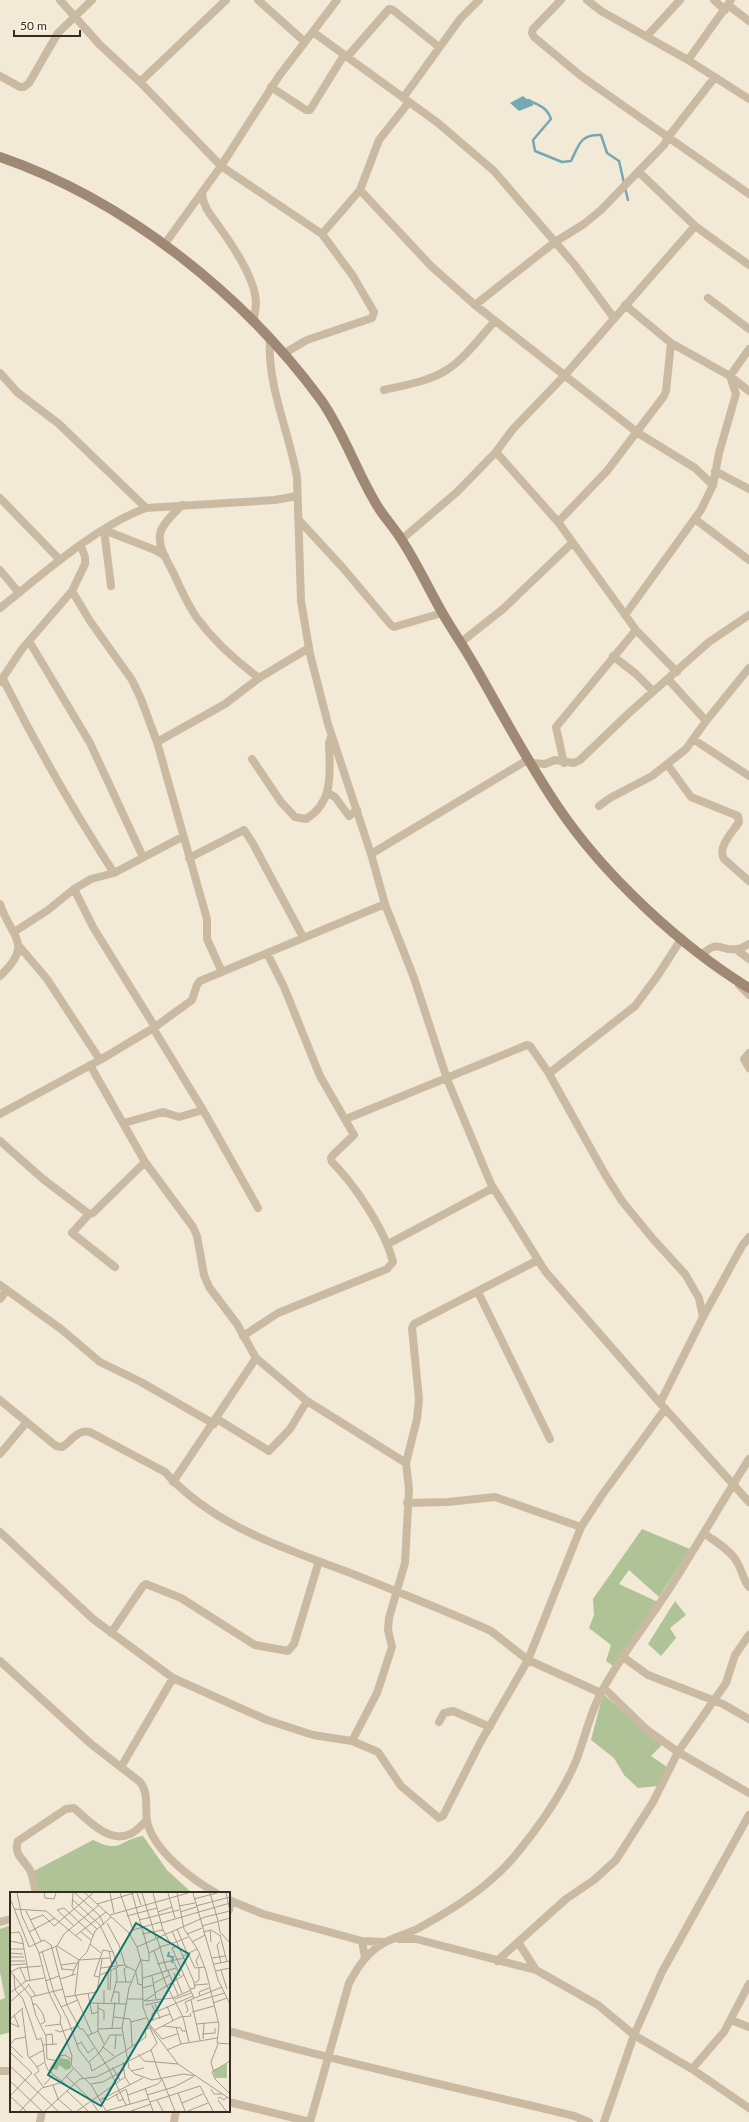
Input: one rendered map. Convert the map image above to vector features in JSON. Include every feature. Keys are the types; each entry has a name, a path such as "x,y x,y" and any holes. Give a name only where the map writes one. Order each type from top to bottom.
{"main road":[{"path":"0,157 63,184 118,214 164,245 209,280 254,321 283,354 326,408 338,428 376,503 401,540 442,613 558,808 603,865 652,913 702,955 728,975 749,988"}],"street":[{"path":"60,0 75,15 100,45 140,82 221,166 322,234 363,291 374,312 374,315 306,340 283,354"},
{"path":"0,76 20,87 24,87 29,83 58,33 92,0"},
{"path":"140,82 226,0"},
{"path":"258,0 305,42"},
{"path":"164,245 202,193 205,185 221,166 271,88 337,0"},
{"path":"322,234 360,190 379,140 439,47 460,19 479,0"},
{"path":"561,0 533,29 532,33 534,38 581,76 669,136 749,194"},
{"path":"587,0 601,11 715,76 749,99"},
{"path":"647,36 680,0"},
{"path":"714,0 728,5 749,21"},
{"path":"688,60 728,5"},
{"path":"271,88 306,110 310,110 345,56 389,9 393,10 439,47"},
{"path":"313,32 465,145 494,171 574,264 614,318"},
{"path":"475,305 555,242 584,224 601,210 664,145 669,136 715,76"},
{"path":"639,172 695,226 749,265"},
{"path":"360,190 442,276 475,305 638,433 695,468 713,485"},
{"path":"202,193 203,202 236,252 250,282 256,302 254,321"},
{"path":"401,540 451,498 496,452 517,424 565,375 695,226"},
{"path":"708,298 749,329"},
{"path":"626,305 671,343 730,376 749,391"},
{"path":"384,390 431,378 445,371 456,362 495,321"},
{"path":"270,339 270,369 294,458 297,477 301,601 309,648 332,736 371,854 385,904 414,978 447,1079 493,1188 538,1260 568,1299 749,1502"},
{"path":"558,522 607,471 638,433 666,392 671,343"},
{"path":"730,376 749,349"},
{"path":"0,373 17,392 49,415 146,508"},
{"path":"625,615 695,519 713,485 715,471 736,394 730,376"},
{"path":"496,452 558,522 636,630 677,672"},
{"path":"715,471 749,489"},
{"path":"0,608 60,560 116,521 146,508 275,500 297,496"},
{"path":"0,498 60,560"},
{"path":"182,505 165,524 161,533 160,542 165,556 190,606 202,624 240,664 259,678"},
{"path":"298,519 394,627 442,613"},
{"path":"695,519 749,560"},
{"path":"104,530 155,550 165,556"},
{"path":"104,530 111,586"},
{"path":"460,643 503,609 572,543"},
{"path":"81,546 85,557 85,564 72,591 28,641 17,655 1,681 78,818 114,872"},
{"path":"0,570 19,593"},
{"path":"72,591 90,621 132,680 157,742 182,836 207,919 207,939 222,972"},
{"path":"371,854 530,761 545,764 555,760 574,764 653,691 721,634 749,615"},
{"path":"564,763 556,727 613,656 636,630"},
{"path":"28,641 90,743 143,857"},
{"path":"157,742 225,704 259,678 309,648"},
{"path":"613,656 636,674 653,691"},
{"path":"599,806 610,798 639,784 686,749 706,721 749,668"},
{"path":"668,679 706,721"},
{"path":"252,759 280,802 295,817 306,819 318,812 328,793 330,743 332,736"},
{"path":"693,740 749,776"},
{"path":"667,764 691,797 738,816 740,822 721,849 721,855 749,881"},
{"path":"328,793 336,797 349,816 356,810"},
{"path":"189,858 244,830 252,842 302,938"},
{"path":"14,932 48,910 74,889 91,880 114,872 182,836"},
{"path":"74,889 93,926 203,1110 258,1208"},
{"path":"0,904 4,917 14,932 19,946 47,979 100,1060"},
{"path":"0,1114 100,1060 154,1027 192,1000 197,985 200,981 385,904"},
{"path":"548,1072 635,1006 656,978 682,938"},
{"path":"737,950 749,944"},
{"path":"0,976 18,956 19,946"},
{"path":"702,955 709,948 715,946 737,950 749,959"},
{"path":"244,1336 278,1313 388,1269 392,1262 388,1244 350,1182 331,1158 354,1135 346,1119 328,1093 284,987 267,953"},
{"path":"728,975 749,995"},
{"path":"346,1119 426,1084 447,1079 527,1044 548,1072 606,1176 622,1201 653,1240 685,1274 699,1298 703,1317"},
{"path":"749,1053 744,1059 749,1068"},
{"path":"90,1065 145,1162 193,1227 197,1236 204,1275 244,1336 256,1358 307,1401 406,1463"},
{"path":"124,1123 163,1112 179,1117 203,1110"},
{"path":"0,1141 44,1179 89,1214"},
{"path":"115,1267 72,1233 89,1214 94,1213 145,1162"},
{"path":"388,1244 493,1188"},
{"path":"0,1532 82,1610 173,1678 267,1720 313,1735 352,1740 378,1752 401,1786 439,1818 443,1816 490,1727 528,1660 581,1527 662,1406 703,1317 742,1246 749,1237"},
{"path":"352,1740 377,1693 392,1647 388,1630 389,1618 406,1554 407,1503 409,1489 406,1463 417,1419 419,1398 412,1328 414,1324 538,1260"},
{"path":"0,1299 3,1288 61,1329 100,1362 216,1421 269,1451 290,1429 307,1401"},
{"path":"478,1292 550,1439"},
{"path":"173,1482 216,1421 256,1358"},
{"path":"0,1400 26,1423 56,1446 62,1447 78,1433 84,1431 90,1432 160,1469 173,1482 221,1519 276,1545 397,1591 491,1631 528,1660 602,1691 646,1728 678,1752 749,1793"},
{"path":"0,1454 26,1423"},
{"path":"230,1901 262,1914 362,1941 385,1942 396,1939 419,1928 457,1905 505,1867 518,1853 545,1817 561,1790 580,1750 602,1691 672,1584 749,1459"},
{"path":"407,1503 448,1502 495,1497 581,1527"},
{"path":"704,1533 737,1560 745,1583 749,1587"},
{"path":"111,1633 143,1586 146,1584 181,1598 255,1645 288,1651 294,1644 319,1561"},
{"path":"497,1961 566,1900 594,1880 616,1860 653,1802 678,1752 726,1683 735,1655 749,1635"},
{"path":"623,1657 648,1675 713,1700 749,1719"},
{"path":"0,1661 91,1744 144,1787 147,1820 155,1838 185,1874 214,1892"},
{"path":"121,1767 173,1678"},
{"path":"439,1722 444,1713 454,1711 490,1727"},
{"path":"36,1892 30,1871 17,1852 16,1846 18,1841 66,1809 74,1808 101,1831 111,1835 130,1834 147,1820"},
{"path":"604,2122 634,2035 670,1958 749,1815"},
{"path":"0,1922 10,1919"},
{"path":"416,1939 419,1928"},
{"path":"396,1939 416,1939 536,1970 598,2005 634,2035 692,2069 749,2108"},
{"path":"362,1941 365,1958"},
{"path":"230,2102 310,2122 349,1983 365,1958 385,1942"},
{"path":"518,1942 536,1970"},
{"path":"692,2069 724,2032 749,1984"},
{"path":"731,2020 749,2027"},
{"path":"230,2031 328,2058 574,2116 589,2122"},
{"path":"0,2070 10,2071"},
{"path":"40,2122 42,2112"},
{"path":"174,2122 176,2112"}],"green space":[{"path":"642,1529 690,1549 659,1597 629,1570 619,1584 658,1602 616,1668 606,1661 611,1645 589,1628 594,1615 593,1599"},
{"path":"675,1601 686,1615 670,1628 676,1638 661,1656 648,1644"},
{"path":"603,1694 662,1745 651,1756 667,1767 658,1786 638,1788 624,1775 614,1758 591,1740"},
{"path":"143,1836 167,1870 191,1892 39,1892 34,1871 93,1840 102,1844 115,1846"},
{"path":"10,1925 10,2032 0,2035 0,2000 5,1998 0,1972 0,1929"}],"water":[{"path":"523,96 534,105 519,111 510,103"}],"waterway":[{"path":"528,100 545,109 551,119 533,140 535,151 562,162 571,161 578,145 584,139 589,136 601,135 607,153 619,161 624,183"},
{"path":"625,188 628,200"}]}
